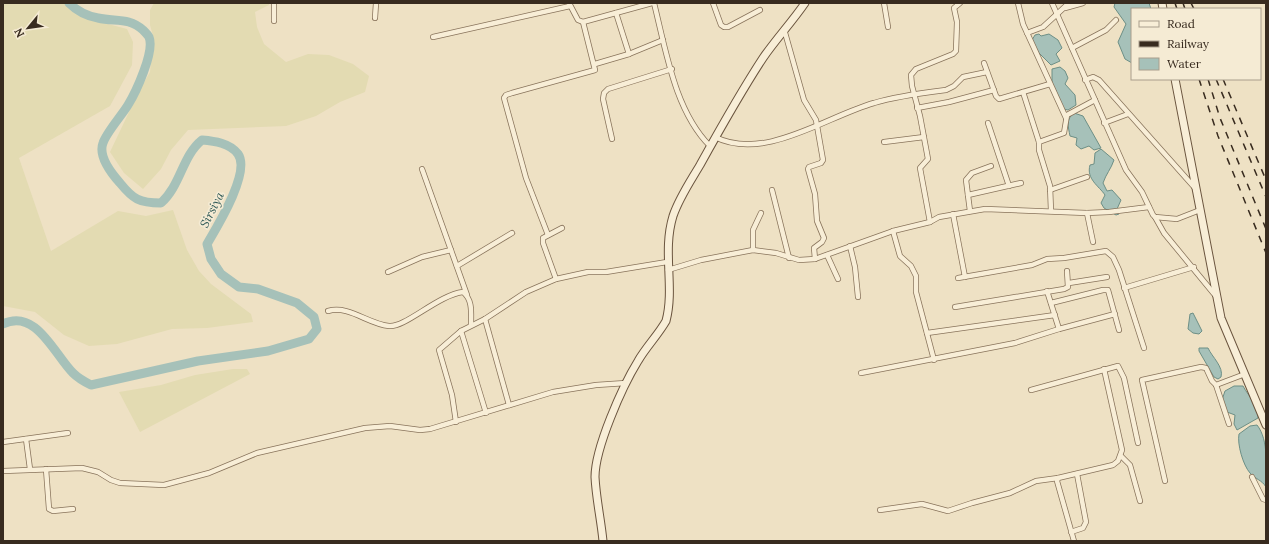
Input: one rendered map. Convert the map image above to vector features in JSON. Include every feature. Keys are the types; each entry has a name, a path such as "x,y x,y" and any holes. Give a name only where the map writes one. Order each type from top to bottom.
{"street":[{"path":"274,3 274,21"},
{"path":"375,18 376,3"},
{"path":"627,3 628,9"},
{"path":"433,37 569,4 578,20 584,22 653,3 680,98 688,118 710,146"},
{"path":"713,3 721,25 724,27 728,27 760,10"},
{"path":"603,541 595,477 597,462 607,431 626,383 637,361 666,321 668,314 667,238 673,215 683,192 751,77 784,29 805,3"},
{"path":"884,3 888,27"},
{"path":"930,222 920,168 928,161 911,81 914,71 953,54 956,51 957,22 954,8 960,3"},
{"path":"1018,3 1027,33 1066,118 1066,129 1064,133 1039,142"},
{"path":"1052,3 1126,170 1142,192 1164,233 1194,267 1217,298"},
{"path":"1065,8 1069,3"},
{"path":"1027,33 1042,27 1056,13 1065,8 1083,3"},
{"path":"616,13 629,54"},
{"path":"1072,48 1106,30 1116,20"},
{"path":"548,235 526,178 504,98 506,95 512,93 589,73 595,70 595,64 584,22"},
{"path":"784,29 804,100 816,120 824,160 809,167 808,169 815,194 817,221 824,238 822,242 814,248 815,259"},
{"path":"595,64 629,54 663,40"},
{"path":"984,63 996,96 999,99 1050,84"},
{"path":"612,139 603,99 604,93 608,89 672,69"},
{"path":"715,137 724,141 745,145 754,144 817,126 837,116 874,103 914,94 946,90 954,86 964,77 987,72"},
{"path":"1085,80 1094,77 1099,80 1196,189"},
{"path":"1176,80 1221,318 1266,425"},
{"path":"917,108 949,102 994,90"},
{"path":"1023,92 1039,142 1039,150 1050,190 1051,211"},
{"path":"1066,118 1067,115 1094,100"},
{"path":"1104,122 1128,114"},
{"path":"988,123 1009,186"},
{"path":"884,142 924,137"},
{"path":"970,211 966,180 968,176 991,166"},
{"path":"422,169 472,310 471,325"},
{"path":"1050,190 1087,177"},
{"path":"968,195 1021,183"},
{"path":"772,190 789,258"},
{"path":"456,422 452,395 439,350 461,331 485,319 526,292 556,279 588,272 606,272 667,266 753,250 776,253 799,260 815,259 893,231 930,222 939,217 970,211 1001,208 1087,213 1149,207"},
{"path":"1155,217 1177,219 1200,210"},
{"path":"753,250 752,230 761,213"},
{"path":"1087,213 1093,242"},
{"path":"953,214 965,277"},
{"path":"556,279 543,243 543,238 562,228"},
{"path":"893,231 900,256 911,266 916,276 916,292 934,360"},
{"path":"457,266 512,233"},
{"path":"850,246 855,267 858,297"},
{"path":"388,272 422,257 451,250"},
{"path":"958,278 1032,265 1047,259 1064,258 1106,251 1114,257 1144,348"},
{"path":"828,255 838,279"},
{"path":"1124,288 1194,267"},
{"path":"955,307 1064,289 1068,287 1069,283 1067,271"},
{"path":"1069,283 1107,277"},
{"path":"1051,303 1108,290 1119,330"},
{"path":"1047,291 1059,329"},
{"path":"328,311 344,311 389,326 402,323 449,295 463,292 467,295"},
{"path":"861,373 1015,343 1115,314"},
{"path":"928,333 1055,315"},
{"path":"485,319 509,405"},
{"path":"461,331 486,413"},
{"path":"1031,390 1118,366 1122,371 1138,443"},
{"path":"1165,481 1142,380 1204,367 1209,372 1212,381 1216,385 1230,424"},
{"path":"880,510 922,504 948,511 1010,492 1036,481 1077,474 1112,465 1121,456 1122,450 1104,369"},
{"path":"1216,385 1245,374"},
{"path":"3,472 30,469 82,468 98,472 111,480 120,483 164,485 209,473 257,453 286,445 365,428 390,426 420,430 456,422 553,392 596,385 626,383"},
{"path":"3,442 68,433"},
{"path":"26,439 30,469"},
{"path":"1121,456 1130,465 1140,501"},
{"path":"46,469 49,509 53,511 73,509"},
{"path":"1071,532 1083,528 1086,522 1077,474"},
{"path":"1252,477 1263,499 1266,500"},
{"path":"1058,478 1057,481 1074,541"}],"shaded area":[{"path":"3,3 64,3 89,19 127,29 133,42 132,65 110,106 19,158 51,251 118,211 146,216 173,210 187,250 199,271 211,284 251,314 253,322 207,328 172,329 117,344 89,346 64,335 35,312 3,306"},
{"path":"154,3 269,3 269,5 255,12 257,27 264,44 286,62 308,54 329,55 353,64 369,76 365,92 340,102 316,116 286,126 188,130 171,150 161,169 143,189 124,173 110,152 139,91 150,72 153,36 150,25 150,10"},
{"path":"233,369 247,369 250,374 140,432 119,392 161,385 195,375"}],"water":[{"path":"1115,3 1149,3 1151,8 1131,8 1131,62 1125,59 1118,42 1126,24 1114,7"},
{"path":"1039,34 1041,36 1049,34 1058,40 1062,48 1056,54 1060,61 1051,65 1038,52 1032,40 1035,35"},
{"path":"1060,67 1065,71 1068,78 1065,84 1075,95 1076,105 1068,110 1059,108 1056,90 1052,86 1052,69"},
{"path":"1074,113 1083,116 1101,148 1094,150 1089,146 1081,149 1076,145 1077,138 1070,136 1068,126 1071,115"},
{"path":"1101,149 1114,160 1103,183 1107,191 1112,190 1121,200 1117,209 1119,214 1116,215 1104,208 1101,203 1105,195 1091,178 1089,170 1090,165 1094,164 1095,153"},
{"path":"1193,313 1202,331 1199,334 1193,333 1188,329 1190,314"},
{"path":"1199,348 1208,348 1221,370 1221,377 1218,379 1214,377 1199,351"},
{"path":"1234,386 1243,386 1256,405 1258,413 1258,418 1237,430 1234,424 1235,415 1227,412 1222,400 1225,391"},
{"path":"1257,425 1261,431 1265,446 1266,487 1247,469 1239,443 1239,434 1250,426"}],"waterway":[{"name":"Sirsiya","path":"3,324 15,321 25,322 35,327 73,373 91,385 198,361 268,351 309,339 317,329 314,317 297,303 258,289 239,287 221,274 211,259 207,244 225,213 237,186 240,173 241,162 235,150 222,143 202,140 190,154 173,188 161,203 147,202 137,199 129,193 113,175 102,153 103,143 107,134 136,91 147,61 150,43 149,37 143,30 132,23 90,16 82,13 69,3"}],"railway":[{"path":"1175,3 1177,8"},
{"path":"1183,3 1185,8"},
{"path":"1191,3 1194,8"},
{"path":"1199,80 1218,136 1266,253"},
{"path":"1208,80 1220,118 1266,229"},
{"path":"1216,80 1266,197"},
{"path":"1223,80 1266,180"}]}
